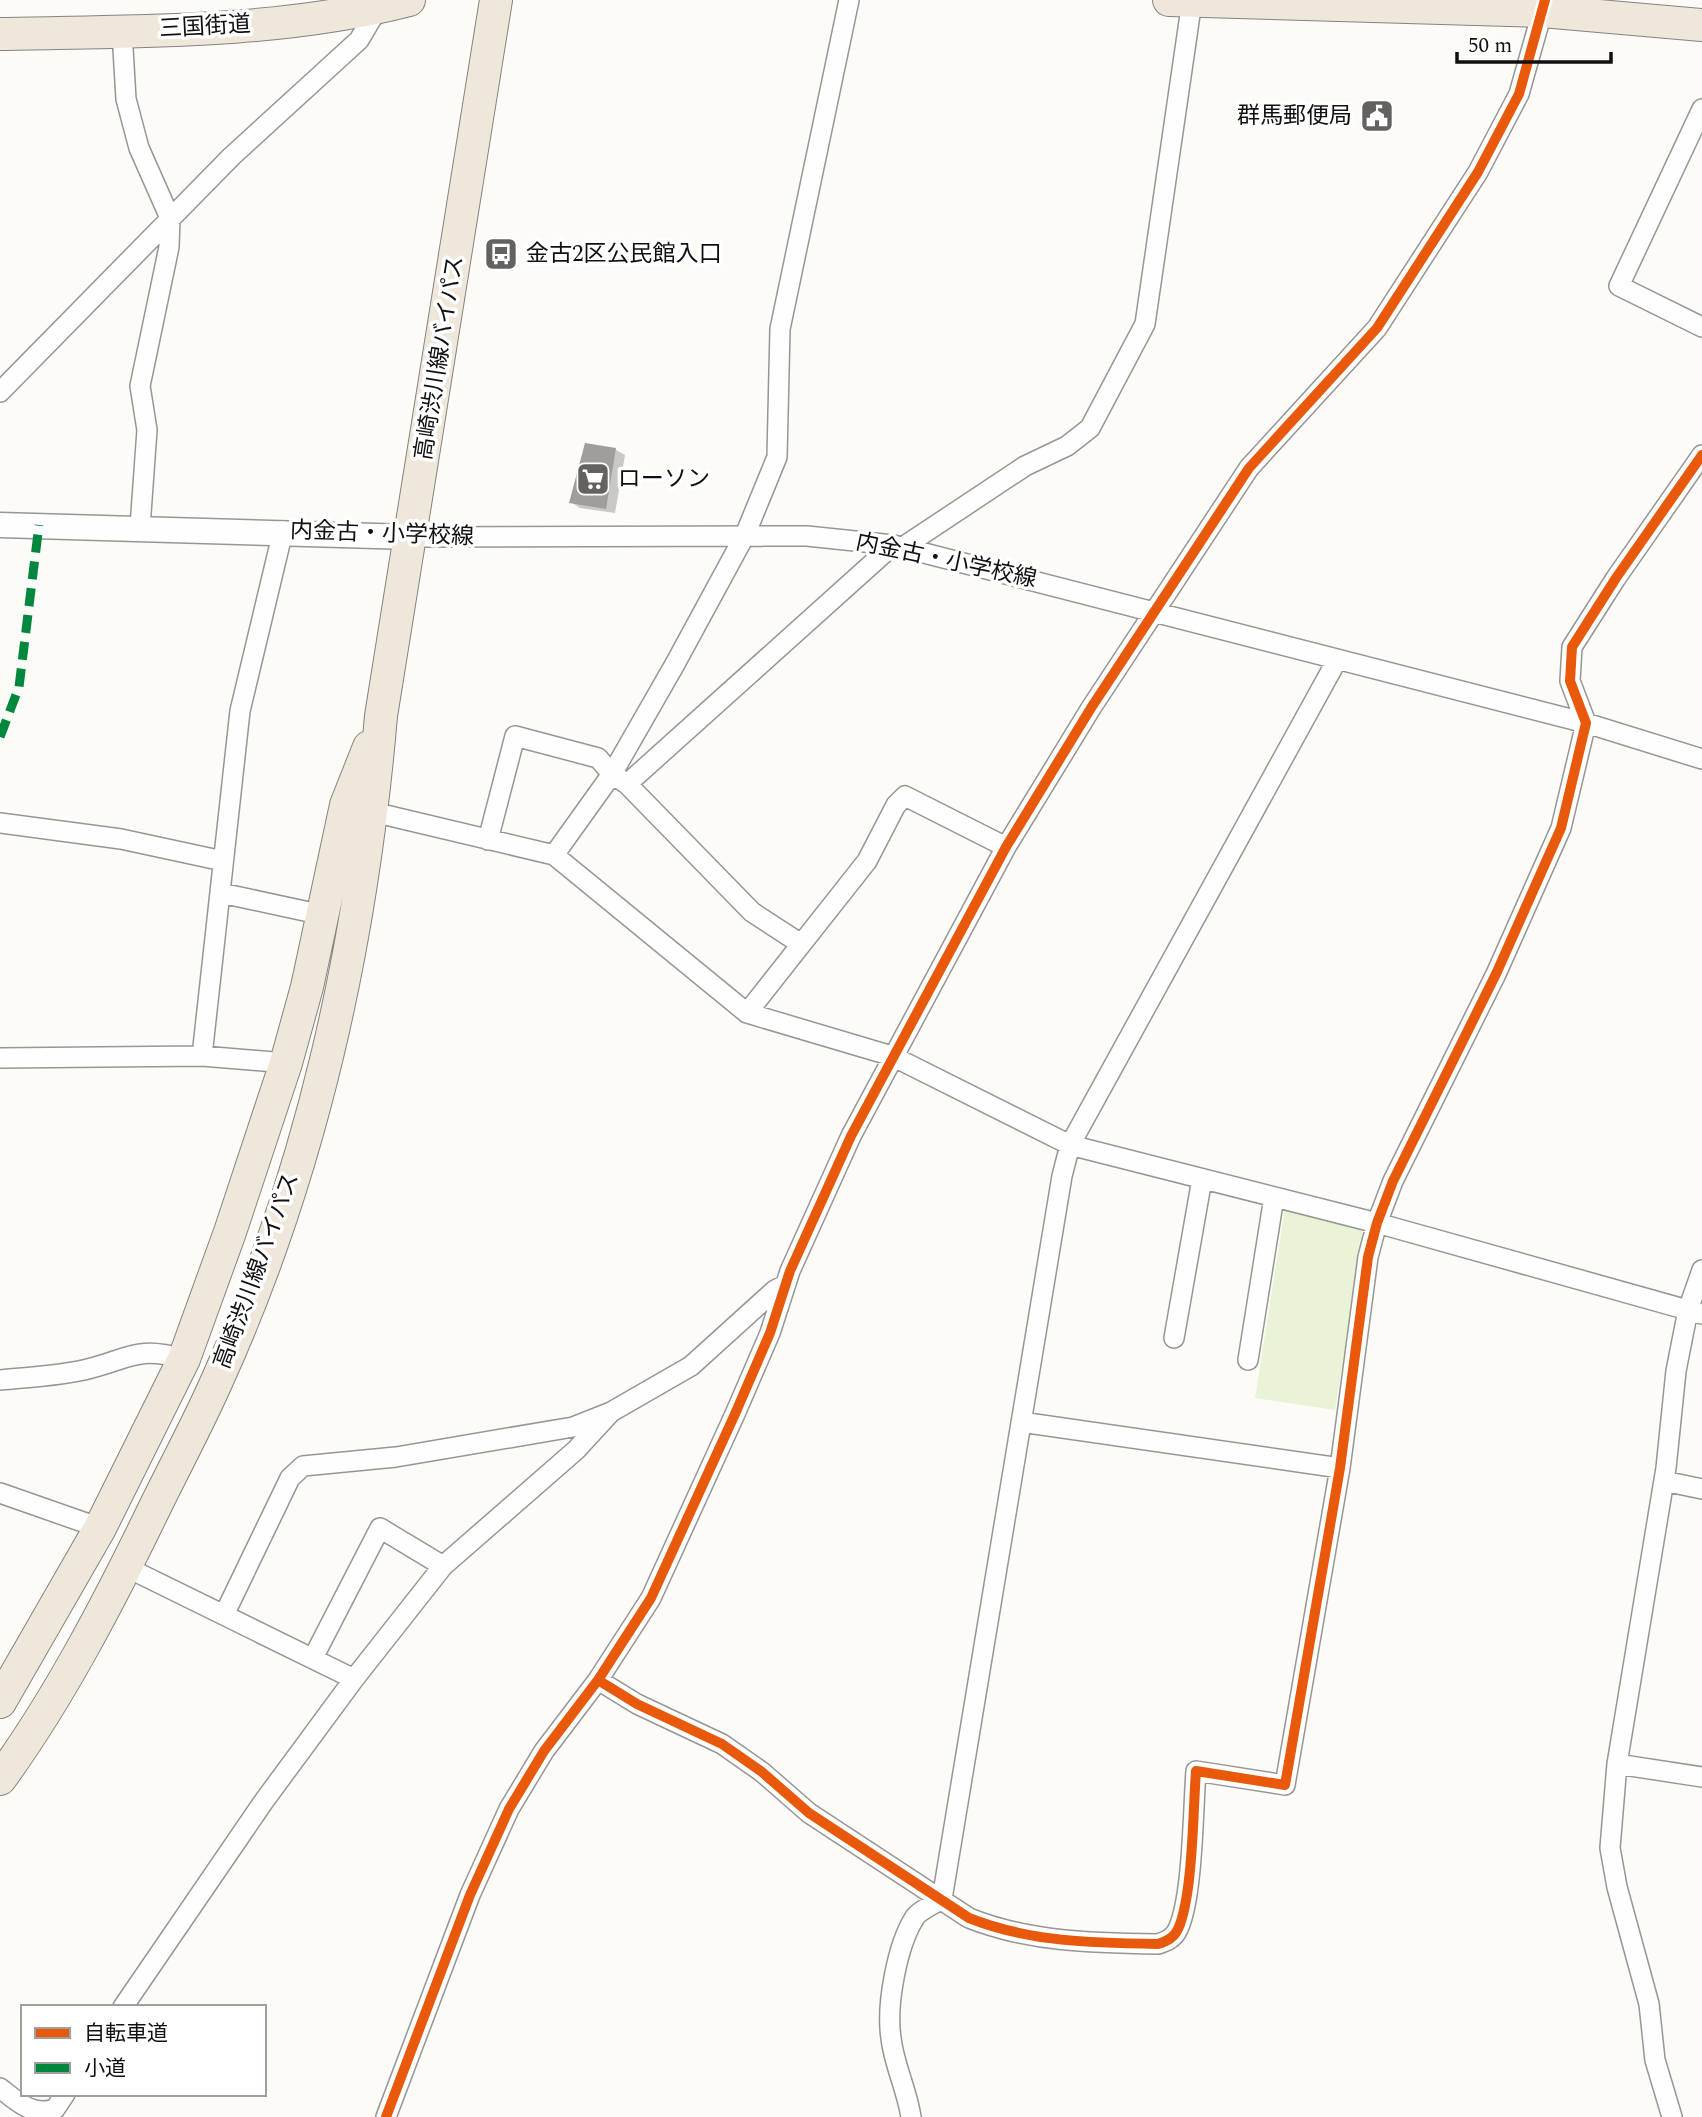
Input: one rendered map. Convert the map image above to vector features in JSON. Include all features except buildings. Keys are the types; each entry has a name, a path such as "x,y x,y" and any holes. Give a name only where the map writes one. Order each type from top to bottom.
{"main road":[{"name":"三国街道","path":"0,34 122,32 256,25 409,0"},
{"name":"高崎渋川線バイパス","path":"0,1779 24,1746 126,1567 220,1375 273,1237 324,1066 354,926 373,812 381,716 496,0"},
{"path":"1180,1 1544,6 1702,25"},
{"name":"高崎渋川線バイパス","path":"0,1702 100,1528 184,1359 239,1209 286,1063 323,915 346,805 381,716"}],"street":[{"path":"620,779 745,535 777,457 780,329 849,0"},
{"path":"554,855 620,779 898,546 1025,466 1067,446 1090,428 1145,324 1180,1"},
{"path":"0,392 85,309 170,218 359,40 365,6"},
{"path":"386,2117 470,1895 509,1808 544,1751 598,1680 651,1598 736,1414 770,1333 785,1285 852,1136 892,1056 1006,847 1091,708 1249,468 1377,328 1478,172 1518,94 1544,6"},
{"path":"122,32 126,99 139,148 170,218 169,247 140,386 146,430 140,527"},
{"path":"1702,109 1619,286 1702,327"},
{"path":"598,1680 637,1704 722,1744 762,1772 809,1813 969,1917 995,1928 1083,1942 1158,1944 1169,1941 1178,1930 1185,1907 1196,1771 1285,1785 1340,1468 1368,1257 1377,1223 1398,1170 1496,974 1562,828 1586,723 1570,681 1572,647 1616,578 1702,455"},
{"name":"内金古・小学校線","path":"0,525 283,531 411,537 807,536 898,546 1586,723 1702,759"},
{"path":"202,1056 246,681 283,531"},
{"path":"911,2117 908,2094 891,2038 892,1994 899,1957 916,1916 942,1899 1062,1176 1070,1145 1337,660"},
{"path":"488,839 514,736 598,758 752,912 801,944"},
{"path":"747,1013 867,861 896,805 905,796 1006,847"},
{"path":"373,812 554,855 747,1013 892,1056 1070,1145 1377,1223 1695,1312"},
{"path":"0,823 121,839 223,861"},
{"path":"221,893 323,915"},
{"path":"0,1058 202,1056 286,1063"},
{"path":"1174,1338 1202,1179"},
{"path":"1248,1360 1275,1197"},
{"path":"1672,2117 1655,2060 1648,2004 1617,1887 1610,1848 1617,1764 1664,1481 1676,1371 1695,1312 1702,1270"},
{"path":"224,1615 290,1478 303,1466 396,1457 560,1429 611,1412 691,1366 775,1290 785,1285"},
{"path":"0,1380 86,1369 130,1355 157,1352 184,1359"},
{"path":"124,2005 256,1812 354,1679 443,1566 576,1450 611,1412"},
{"path":"1021,1422 1340,1468"},
{"path":"1664,1481 1702,1489"},
{"path":"0,1493 100,1528"},
{"path":"313,1658 380,1528 443,1566"},
{"path":"126,1567 354,1679"},
{"path":"1617,1764 1702,1777"},
{"path":"0,2088 28,2110 38,2113 55,2109 64,2096"}],"green space":[{"path":"1285,1208 1359,1226 1363,1233 1335,1410 1255,1398"}],"marked path":[{"path":"0,737 19,687 39,525"}],"cycle path":[{"path":"386,2117 470,1895 509,1809 544,1751 598,1680 651,1598 735,1414 770,1333 790,1271 851,1136 1006,847 1091,708 1249,468 1377,328 1478,172 1519,94 1545,0"},
{"path":"598,1680 637,1704 722,1744 762,1772 809,1813 969,1918 1038,1937 1085,1942 1158,1944 1174,1935 1183,1915 1187,1896 1196,1771 1285,1785 1340,1468 1368,1257 1393,1181 1496,974 1561,828 1586,723 1570,681 1572,647 1616,578 1702,455"}],"place":[{"name":"群馬郵便局","path":"1377,116"},
{"name":"金古2区公民館入口","path":"501,254"},
{"name":"ローソン","path":"593,479"}]}
